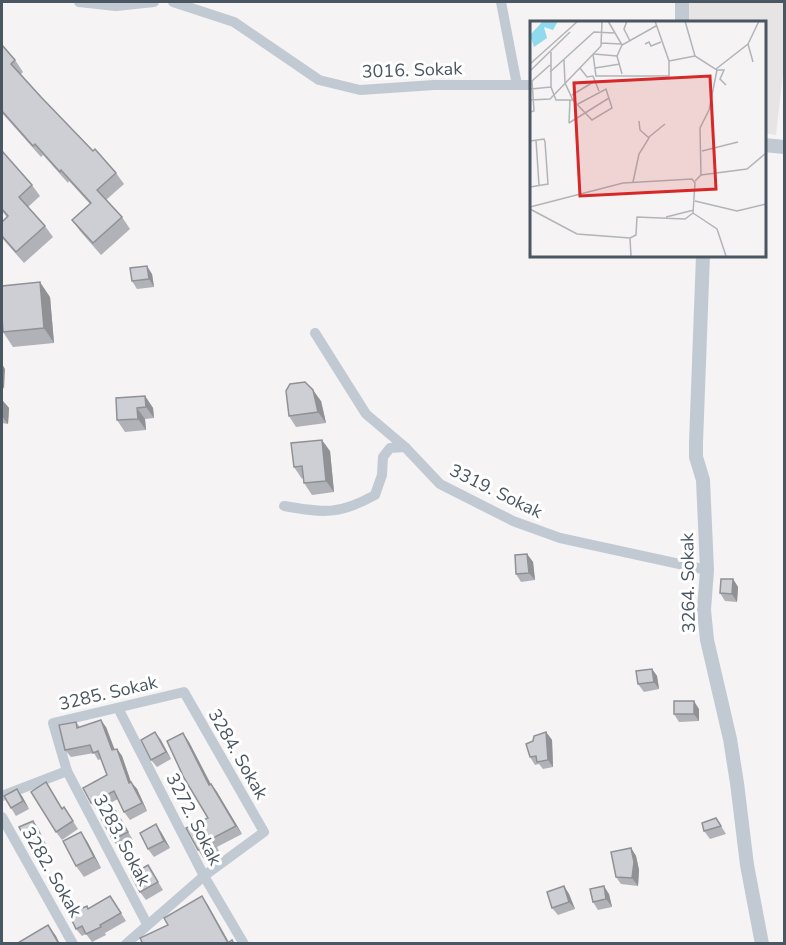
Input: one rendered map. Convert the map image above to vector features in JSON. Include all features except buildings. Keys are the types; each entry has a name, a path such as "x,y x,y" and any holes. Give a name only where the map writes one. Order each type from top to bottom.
{"street":[{"path":"79,2 116,6 154,2"},
{"name":"3016. Sokak","path":"173,2 234,22 319,80 360,90 434,85 530,85"},
{"path":"501,2 516,85"},
{"path":"682,2 682,21"},
{"path":"765,145 784,147"},
{"name":"3264. Sokak","path":"704,256 696,457 703,480 707,570 704,610 707,640 730,739 747,865 762,944"},
{"name":"3319. Sokak","path":"315,333 366,414 405,447 440,484 513,521 560,538 707,570"},
{"path":"284,506 318,512 352,507 375,495 382,475 382,457 390,448 405,447"},
{"name":"3285. Sokak","path":"67,771 53,723 184,692"},
{"name":"3284. Sokak","path":"184,692 264,832 204,876"},
{"name":"3272. Sokak","path":"118,708 204,876 244,944"},
{"path":"2,796 67,771"},
{"name":"3283. Sokak","path":"67,771 147,924"},
{"name":"3282. Sokak","path":"2,817 73,944"},
{"path":"126,944 204,876"}],"shaded area":[{"path":"688,2 784,2 784,64 776,135 765,133 765,21 687,21"}]}
